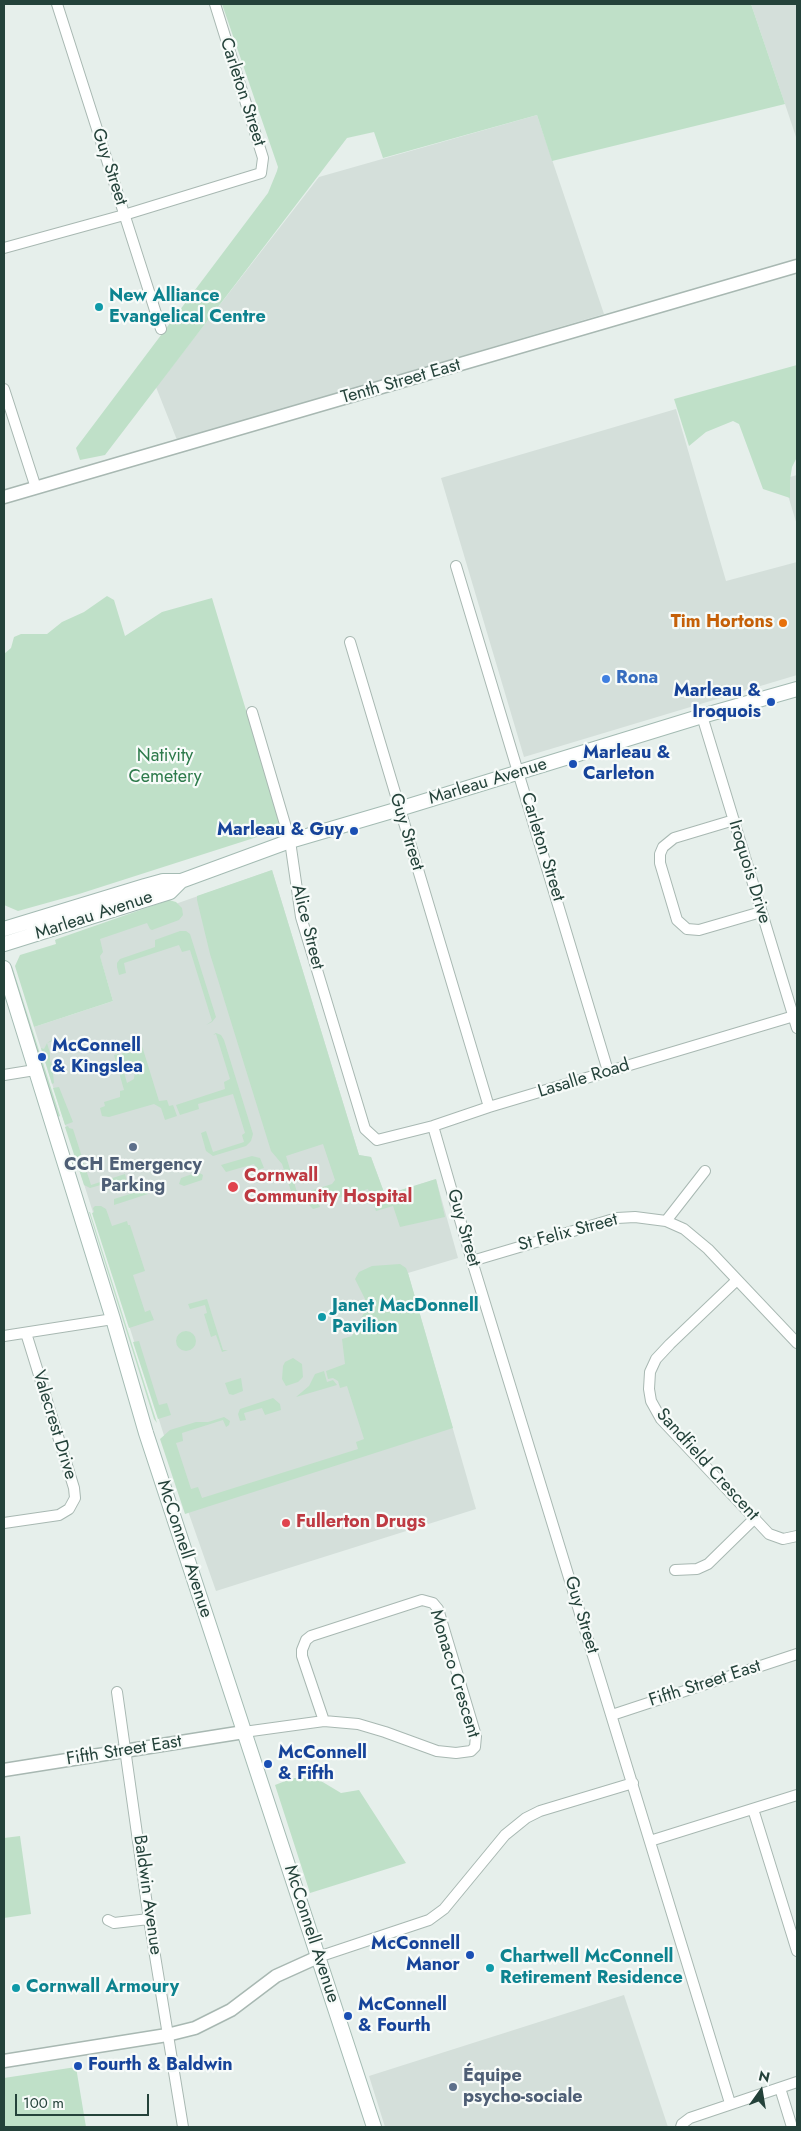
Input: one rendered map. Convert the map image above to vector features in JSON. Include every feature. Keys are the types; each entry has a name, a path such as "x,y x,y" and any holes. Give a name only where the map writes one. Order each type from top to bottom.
{"main road":[{"name":"Marleau Avenue","path":"4,944 170,892 181,882 290,841 797,689"},
{"name":"Marleau Avenue","path":"4,929 154,883 163,881 181,882"},
{"name":"McConnell Avenue","path":"4,968 7,990 36,1070 146,1433 374,2127"}],"street":[{"name":"Guy Street","path":"57,4 161,329"},
{"name":"Carleton Street","path":"124,215 261,173 263,158 214,4"},
{"path":"4,248 124,215"},
{"name":"Tenth Street East","path":"4,497 797,266"},
{"path":"4,389 36,488"},
{"name":"Carleton Street","path":"456,566 520,772 608,1071"},
{"name":"Guy Street","path":"350,642 489,1108"},
{"name":"Alice Street","path":"252,712 290,841 301,917 365,1129 375,1138"},
{"name":"Iroquois Drive","path":"702,716 797,1028"},
{"path":"734,820 674,838 665,844 660,854 660,863 677,920 687,929 693,931 761,912"},
{"name":"Lasalle Road","path":"375,1138 377,1140 433,1126 608,1071 794,1016"},
{"path":"4,1075 36,1070"},
{"name":"Guy Street","path":"433,1126 472,1261 730,2103"},
{"path":"666,1221 705,1171"},
{"name":"St Felix Street","path":"472,1261 617,1218 635,1217 666,1221 692,1235 797,1342"},
{"name":"Sandfield Crescent","path":"737,1280 656,1359 650,1372 649,1389 651,1401 661,1419 773,1536 783,1539 797,1536"},
{"path":"4,1336 113,1319"},
{"name":"Valecrest Drive","path":"4,1523 59,1515 69,1509 75,1498 74,1488 26,1333"},
{"path":"675,1570 697,1569 708,1564 754,1518"},
{"name":"Monaco Crescent","path":"244,1732 324,1721 358,1724 374,1728 437,1751 456,1753 471,1751 475,1747 476,1736 438,1609 433,1603 422,1600 311,1636 306,1640 302,1656 324,1721"},
{"name":"Fifth Street East","path":"612,1715 797,1654"},
{"name":"Baldwin Avenue","path":"118,1692 149,1918 183,2127"},
{"name":"Fifth Street East","path":"4,1770 244,1732"},
{"path":"4,2062 167,2035 194,2028 221,2016 276,1976 318,1957 429,1920 444,1909 505,1835 526,1818 540,1811 633,1783"},
{"path":"650,1841 797,1795"},
{"path":"754,1809 797,1951"},
{"path":"108,1920 114,1923 149,1918"},
{"path":"681,2126 690,2118 797,2082"},
{"path":"780,2088 792,2127"}],"shaded area":[{"path":"751,4 797,4 797,140 785,104"},
{"path":"537,115 604,314 177,440 156,387 319,177"},
{"path":"676,409 726,581 797,562 797,675 524,757 441,478"},
{"path":"797,475 797,525 783,479"},
{"name":"Cornwall Community Hospital","path":"272,870 359,1155 371,1157 385,1195 436,1179 458,1258 408,1273 476,1509 216,1591 189,1514 34,1027 113,1001 93,933"},
{"path":"624,1995 668,2127 385,2127 369,2076"}],"green space":[{"path":"222,4 751,4 785,104 552,161 537,115 383,158 374,132 347,138 105,455 80,460 76,448 268,193 277,171 278,167"},
{"path":"797,365 797,457 792,467 790,498 763,489 739,424 733,421 706,432 689,446 674,399"},
{"name":"Nativity Cemetery","path":"107,596 114,600 125,636 162,612 212,598 282,829 79,894 18,911 4,905 4,654 11,648 14,637 21,634 47,634 62,622 84,612"},
{"path":"272,870 359,1155 371,1157 385,1195 436,1179 445,1217 400,1227 393,1206 376,1211 368,1189 319,1204 320,1207 313,1209 309,1205 307,1192 332,1184 335,1180 323,1144 286,1156 300,1202 293,1197 282,1164 271,1151 210,954 197,900 197,896"},
{"path":"169,900 176,902 182,908 183,915 179,920 152,930 147,923 100,939 103,952 100,956 113,1001 34,1027 15,966 20,955 56,944 55,940 57,939"},
{"path":"180,931 186,931 190,934 216,1017 212,1022 206,1025 212,1021 190,950 182,952 179,945 124,963 126,973 119,975 117,963 120,959 155,947 155,940"},
{"path":"12,966 60,1116 58,1117 13,975"},
{"path":"216,1033 221,1035 224,1040 253,1134 251,1141 246,1146 213,1156 206,1151 201,1133 206,1131 213,1152 244,1142 242,1135 245,1133 233,1094 198,1104 199,1109 180,1115 176,1105 225,1089 224,1082 230,1079 216,1034 213,1035"},
{"path":"47,1043 50,1061 55,1071 53,1073 54,1083 52,1084 41,1048 44,1049"},
{"path":"142,1046 159,1101 167,1100 169,1106 173,1105 177,1116 165,1120 161,1108 154,1104 109,1117 102,1116 100,1108 105,1106 104,1102 120,1097 120,1091 124,1090 114,1055 119,1054 127,1083 134,1079 135,1070 134,1066 126,1068 122,1053"},
{"path":"59,1087 73,1122 65,1125 53,1088"},
{"path":"68,1126 73,1129 91,1185 125,1174 127,1182 108,1183 90,1188 84,1185 65,1127"},
{"path":"252,1156 260,1158 264,1168 257,1170 254,1164 226,1172 221,1165"},
{"path":"198,1172 203,1175 202,1180 184,1186 179,1184 181,1178"},
{"path":"146,1189 148,1194 114,1205 114,1199"},
{"path":"95,1206 101,1206 106,1209 112,1226 127,1221 128,1225 130,1225 145,1271 133,1275 145,1312 150,1310 154,1320 129,1328 92,1213"},
{"path":"90,1212 157,1423 154,1419"},
{"path":"400,1264 406,1268 408,1273 453,1428 185,1514 160,1439 170,1430 196,1422 208,1422 224,1417 230,1421 226,1427 223,1420 182,1433 183,1441 176,1443 191,1489 198,1487 202,1498 358,1449 356,1442 364,1439 347,1386 340,1388 338,1381 333,1378 328,1379 326,1371 345,1364 342,1339 352,1336 367,1307 355,1279 359,1272 372,1266"},
{"path":"207,1299 223,1350 228,1350 222,1352 216,1335 211,1337 204,1314 207,1313 205,1305 190,1309 188,1304"},
{"path":"186,1331 193,1334 196,1341 193,1348 186,1351 179,1348 176,1341 179,1334"},
{"path":"139,1341 159,1405 167,1403 171,1415 158,1419 133,1342"},
{"path":"293,1358 302,1364 303,1377 298,1382 286,1386 282,1379 283,1366 285,1362"},
{"path":"324,1371 327,1382 333,1380 337,1385 296,1397 309,1386 315,1374"},
{"path":"241,1378 243,1391 233,1395 229,1394 225,1383"},
{"path":"273,1398 280,1404 281,1410 265,1415 262,1408 244,1413 246,1420 240,1421 238,1414 240,1409"},
{"path":"293,1778 316,1778 341,1793 359,1790 406,1863 310,1893 275,1785"},
{"path":"20,1836 31,1914 4,1918 4,1838"},
{"path":"76,2067 86,2127 4,2127 4,2078"}],"place":[{"name":"New Alliance Evangelical Centre","path":"99,307"},
{"name":"Tim Hortons","path":"783,623"},
{"name":"Rona","path":"606,679"},
{"name":"Marleau & Iroquois","path":"771,702"},
{"name":"Marleau & Carleton","path":"573,764"},
{"name":"Marleau & Guy","path":"354,831"},
{"name":"McConnell & Kingslea","path":"42,1057"},
{"name":"CCH Emergency Parking","path":"133,1147"},
{"name":"Cornwall Community Hospital","path":"233,1187"},
{"name":"Janet MacDonnell Pavilion","path":"322,1317"},
{"name":"Fullerton Drugs","path":"286,1523"},
{"name":"McConnell & Fifth","path":"268,1764"},
{"name":"McConnell Manor","path":"470,1955"},
{"name":"Chartwell McConnell Retirement Residence","path":"490,1968"},
{"name":"Cornwall Armoury","path":"16,1988"},
{"name":"McConnell & Fourth","path":"348,2016"},
{"name":"Fourth & Baldwin","path":"78,2066"},
{"name":"Équipe psycho-sociale","path":"453,2087"}]}
